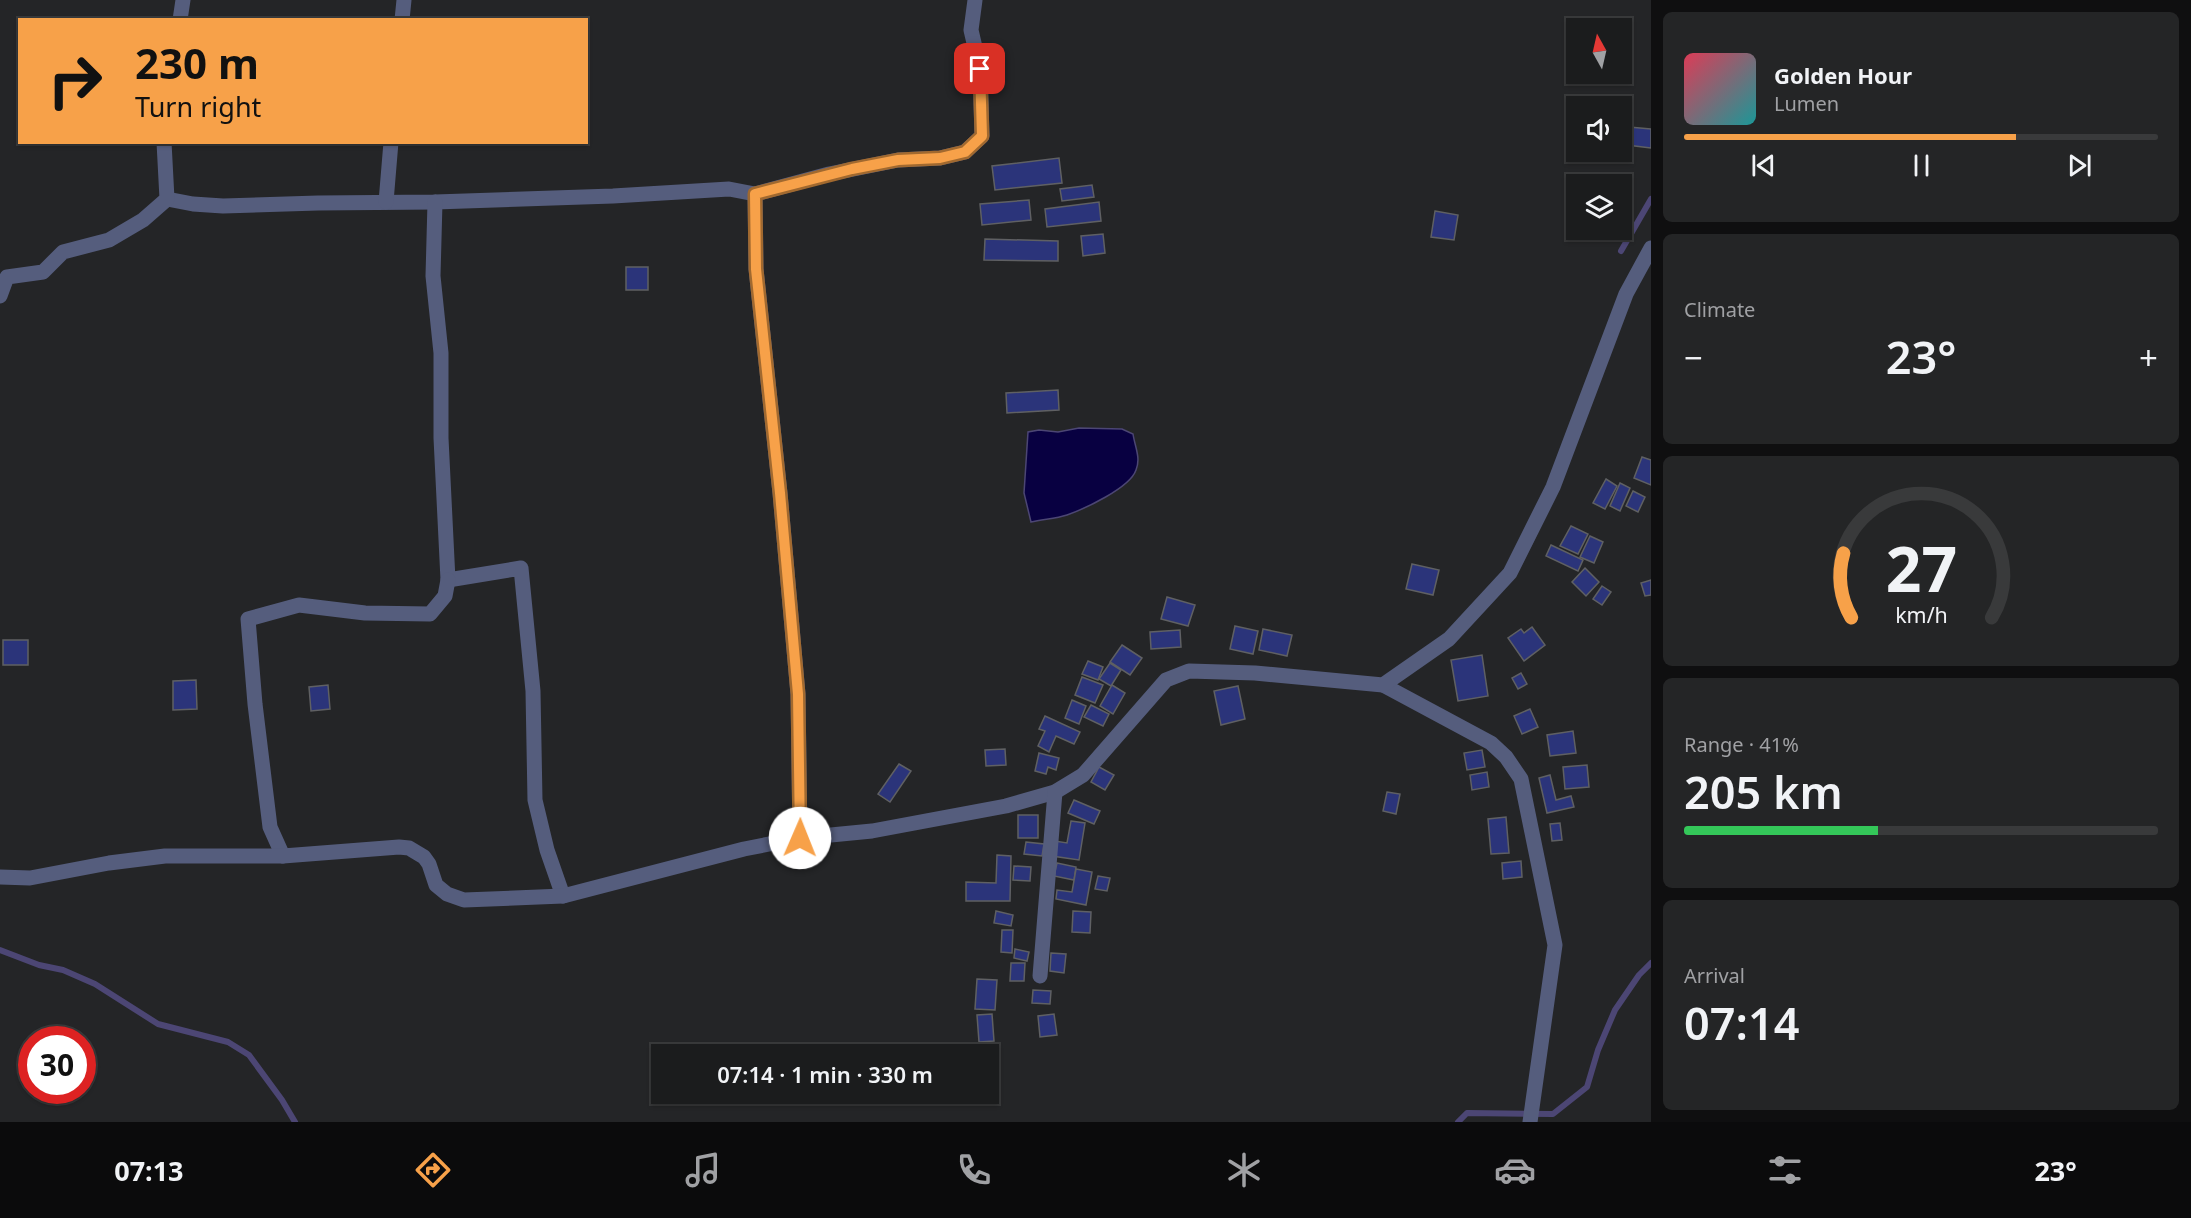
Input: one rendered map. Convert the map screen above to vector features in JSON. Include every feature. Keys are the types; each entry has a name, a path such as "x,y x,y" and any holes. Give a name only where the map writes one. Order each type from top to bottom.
{"street":[{"path":"180,18 183,0"},
{"path":"402,18 404,0"},
{"path":"167,199 223,206 435,202 613,196 729,189 755,194 898,160 940,158 965,152 982,136 980,69 971,30 975,0"},
{"path":"164,144 167,199"},
{"path":"386,202 391,144"},
{"path":"755,194 756,269 780,493 798,694 800,838"},
{"path":"0,297 7,277 44,272 63,252 109,240 144,220 167,199"},
{"path":"284,856 270,827 255,704 248,619 298,605 365,613 430,614 445,596 448,580 441,438 441,353 433,276 435,202"},
{"path":"1383,685 1449,639 1510,573 1553,487 1626,294 1651,248"},
{"path":"448,580 521,568 533,691 535,800 547,850 563,896"},
{"path":"0,877 30,878 109,863 165,856 284,856 408,848 424,857 429,864 436,885 447,894 464,900 563,896 744,849 800,838 872,831 1006,806 1056,792 1083,775 1166,680 1189,671 1255,673 1383,685 1491,743 1506,757 1521,779 1555,945 1530,1122"},
{"path":"1040,976 1056,792"}],"shaded area":[{"path":"1079,428 1122,429 1133,434 1138,457 1136,470 1125,484 1095,503 1067,515 1031,522 1024,493 1028,432 1039,430 1058,432"}],"building":[{"path":"1632,127 1651,129 1651,148 1632,146"},
{"path":"1059,158 1062,183 995,190 992,166"},
{"path":"1092,185 1094,197 1062,201 1060,189"},
{"path":"1029,200 1031,220 982,225 980,204"},
{"path":"1099,202 1101,221 1047,227 1045,209"},
{"path":"1435,211 1458,215 1454,240 1431,237"},
{"path":"1103,234 1105,253 1083,256 1081,236"},
{"path":"985,239 1058,241 1058,261 984,260"},
{"path":"626,267 648,267 648,290 626,290"},
{"path":"1058,390 1059,410 1007,413 1006,393"},
{"path":"1642,457 1651,460 1651,485 1634,478"},
{"path":"1606,479 1617,486 1605,509 1593,503"},
{"path":"1620,483 1630,488 1620,511 1610,506"},
{"path":"1633,491 1645,497 1638,512 1626,506"},
{"path":"1571,526 1588,534 1578,554 1560,546"},
{"path":"1590,536 1603,542 1594,563 1580,557"},
{"path":"1551,545 1583,560 1578,571 1546,556"},
{"path":"1412,564 1439,570 1433,595 1406,589"},
{"path":"1585,568 1599,582 1586,596 1572,582"},
{"path":"1651,580 1651,595 1645,596 1641,583"},
{"path":"1602,586 1611,592 1602,605 1593,599"},
{"path":"1167,597 1195,605 1188,626 1161,619"},
{"path":"1235,626 1258,631 1253,654 1230,649"},
{"path":"1532,627 1545,645 1524,661 1508,638 1521,629 1524,633"},
{"path":"1263,629 1292,635 1287,656 1259,650"},
{"path":"1180,630 1181,647 1151,649 1150,632"},
{"path":"3,640 28,640 28,665 3,665"},
{"path":"1122,645 1142,658 1130,675 1110,662"},
{"path":"1482,655 1488,696 1458,701 1451,660"},
{"path":"1088,661 1103,667 1098,680 1082,674"},
{"path":"1110,663 1121,670 1111,686 1099,679"},
{"path":"1521,673 1527,684 1518,689 1512,678"},
{"path":"1082,677 1103,685 1095,703 1075,695"},
{"path":"196,680 197,709 173,710 173,681"},
{"path":"328,685 330,709 311,711 309,687"},
{"path":"1112,685 1125,693 1113,714 1100,706"},
{"path":"1238,686 1245,719 1221,725 1214,691"},
{"path":"1072,700 1086,706 1079,724 1065,718"},
{"path":"1091,705 1109,714 1103,726 1084,717"},
{"path":"1530,709 1538,727 1522,734 1514,716"},
{"path":"1045,716 1080,732 1074,744 1056,736 1049,752 1038,746 1045,731 1039,729"},
{"path":"1573,731 1576,753 1550,756 1547,735"},
{"path":"1005,749 1006,765 986,766 985,750"},
{"path":"1482,750 1485,767 1467,770 1464,753"},
{"path":"1039,753 1059,758 1056,770 1048,767 1046,774 1035,771"},
{"path":"899,764 911,771 890,802 878,794"},
{"path":"1587,765 1589,787 1565,789 1563,767"},
{"path":"1099,767 1114,775 1105,790 1091,782"},
{"path":"1487,772 1489,787 1472,790 1470,775"},
{"path":"1550,775 1556,800 1571,796 1574,807 1547,813 1539,778"},
{"path":"1387,792 1400,794 1396,814 1383,811"},
{"path":"1074,800 1100,811 1094,824 1068,813"},
{"path":"1018,815 1038,815 1038,838 1018,838"},
{"path":"1506,817 1509,853 1491,854 1488,819"},
{"path":"1071,821 1085,823 1079,860 1052,856 1055,841 1067,843"},
{"path":"1560,823 1562,840 1552,841 1550,824"},
{"path":"1026,842 1044,844 1042,856 1024,854"},
{"path":"997,855 1011,856 1010,901 966,901 966,882 996,883"},
{"path":"1521,861 1522,877 1503,879 1502,863"},
{"path":"1057,863 1076,867 1074,880 1054,876"},
{"path":"1014,866 1031,867 1030,881 1013,880"},
{"path":"1076,869 1092,872 1086,905 1056,899 1057,890 1072,892"},
{"path":"1098,876 1110,878 1107,891 1095,889"},
{"path":"996,911 1013,915 1011,926 994,923"},
{"path":"1073,911 1091,912 1090,933 1072,932"},
{"path":"1002,930 1013,930 1012,953 1001,952"},
{"path":"1015,949 1029,952 1027,961 1014,958"},
{"path":"1051,953 1066,954 1064,973 1050,971"},
{"path":"1011,963 1025,963 1024,981 1010,981"},
{"path":"977,979 997,980 995,1010 975,1009"},
{"path":"1033,990 1051,991 1050,1004 1032,1003"},
{"path":"992,1014 994,1041 979,1042 977,1015"},
{"path":"1054,1014 1057,1035 1040,1037 1038,1016"}],"waterway":[{"path":"1621,251 1651,199"},
{"path":"0,950 39,965 63,970 95,984 158,1024 228,1042 249,1055 295,1122"},
{"path":"1458,1122 1467,1113 1553,1114 1587,1087 1598,1050 1615,1010 1639,975 1651,963"}],"route":[{"path":"800,838 798,694 780,493 756,269 755,194 852,169 898,160 940,158 965,152 982,136 980,69"}]}
